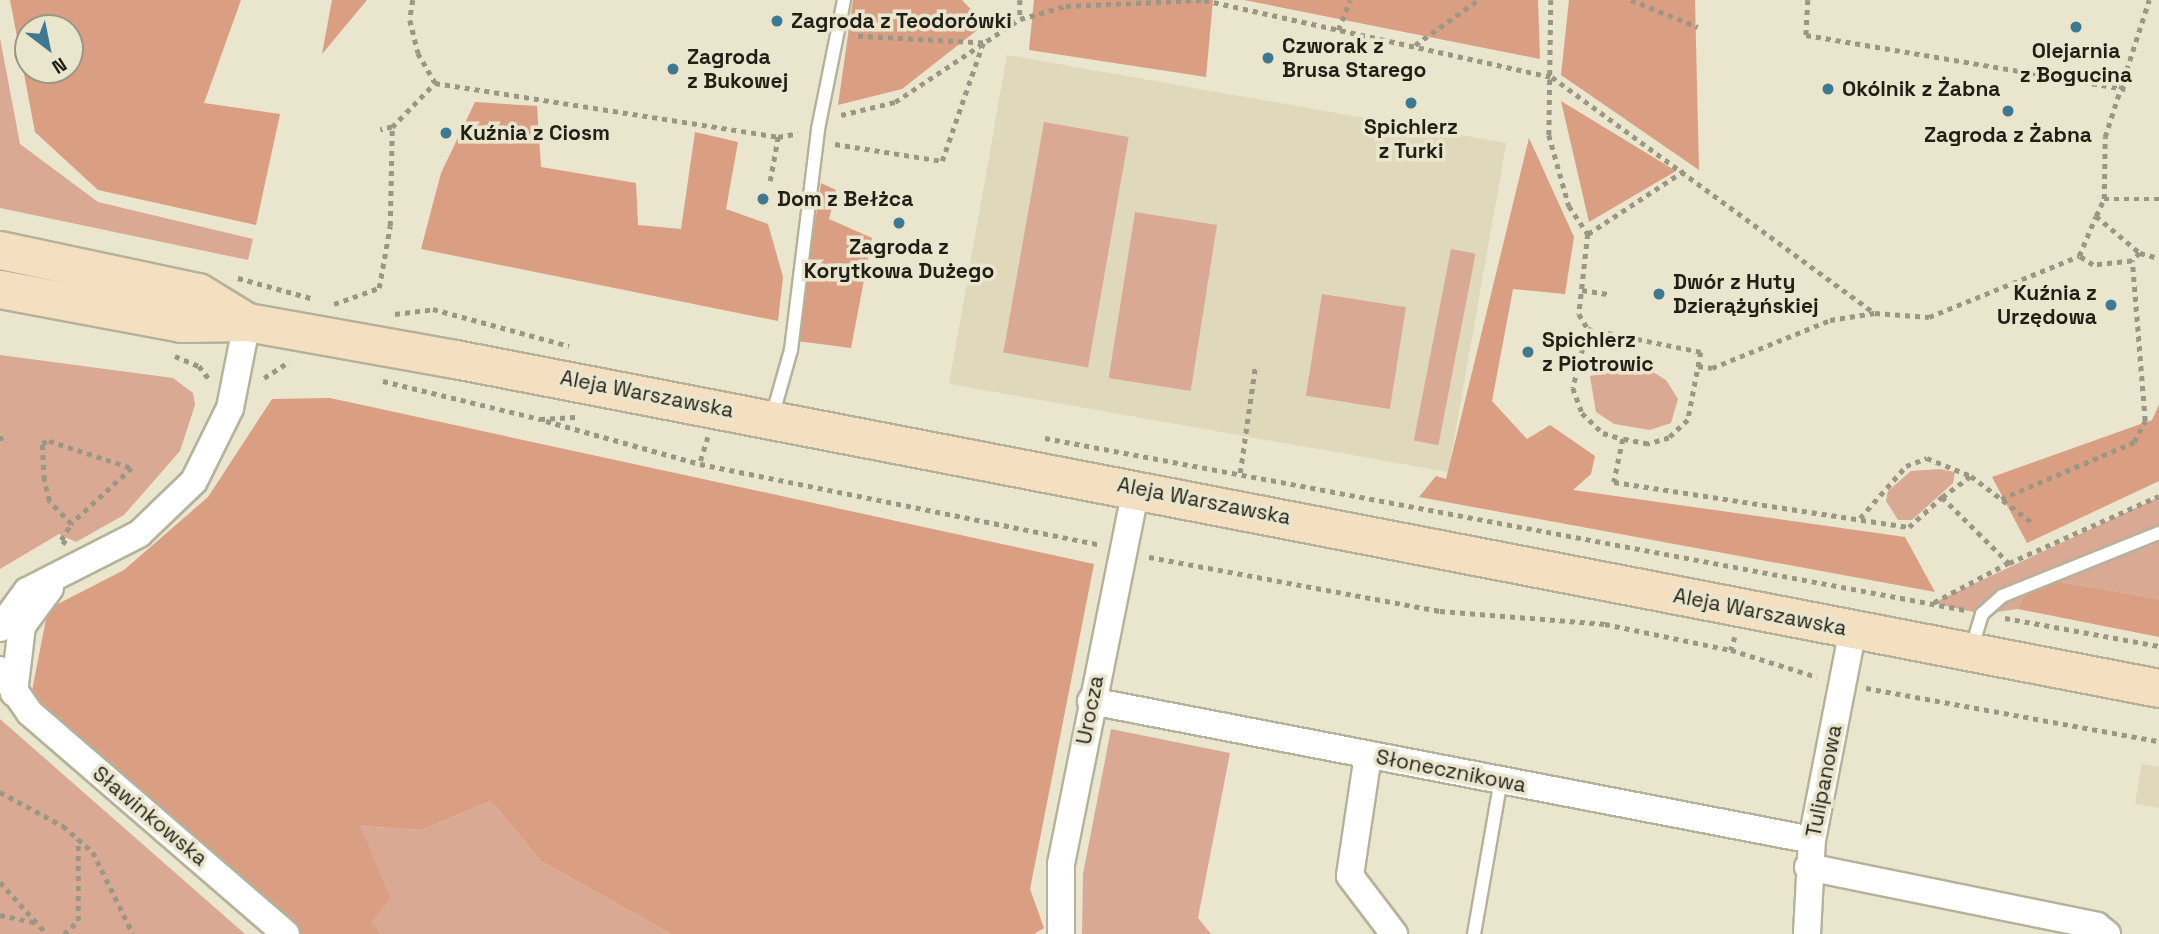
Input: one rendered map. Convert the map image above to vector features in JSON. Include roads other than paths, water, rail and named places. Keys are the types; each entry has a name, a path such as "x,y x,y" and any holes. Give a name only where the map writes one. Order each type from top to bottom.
{"street":[{"name":"Aleja Warszawska","path":"0,250 198,292 247,323"},
{"name":"Aleja Warszawska","path":"0,289 181,323 247,323 772,418 2159,688"},
{"path":"0,628 27,591 67,561 120,546 177,499 220,436 220,387 247,323"},
{"name":"Urocza","path":"1061,934 1061,864 1091,701 1136,488"},
{"path":"15,697 22,626 67,561"},
{"name":"Tulipanowa","path":"1807,934 1808,867 1812,840 1853,630"},
{"name":"Sławinkowska","path":"0,670 15,697 286,934"},
{"name":"Słonecznikowa","path":"1091,701 1812,840"},
{"path":"1368,755 1350,876 1394,934"},
{"path":"1808,867 2096,926 2107,934"}],"lane":[{"path":"772,418 791,350 818,135 844,0"},
{"path":"1971,652 1982,614 2011,591 2159,533"},
{"path":"1474,934 1501,780"}],"place":[{"name":"Zagroda z Teodorówki","path":"777,21"},
{"name":"Olejarnia z Bogucina","path":"2076,27"},
{"name":"Czworak z Brusa Starego","path":"1268,58"},
{"name":"Zagroda z Bukowej","path":"673,69"},
{"name":"Okólnik z Żabna","path":"1828,89"},
{"name":"Spichlerz z Turki","path":"1411,103"},
{"name":"Zagroda z Żabna","path":"2008,111"},
{"name":"Kuźnia z Ciosm","path":"446,133"},
{"name":"Dom z Bełżca","path":"763,199"},
{"name":"Zagroda z Korytkowa Dużego","path":"899,223"},
{"name":"Dwór z Huty Dzierążyńskiej","path":"1659,294"},
{"name":"Kuźnia z Urzędowa","path":"2111,305"},
{"name":"Spichlerz z Piotrowic","path":"1528,352"}]}
